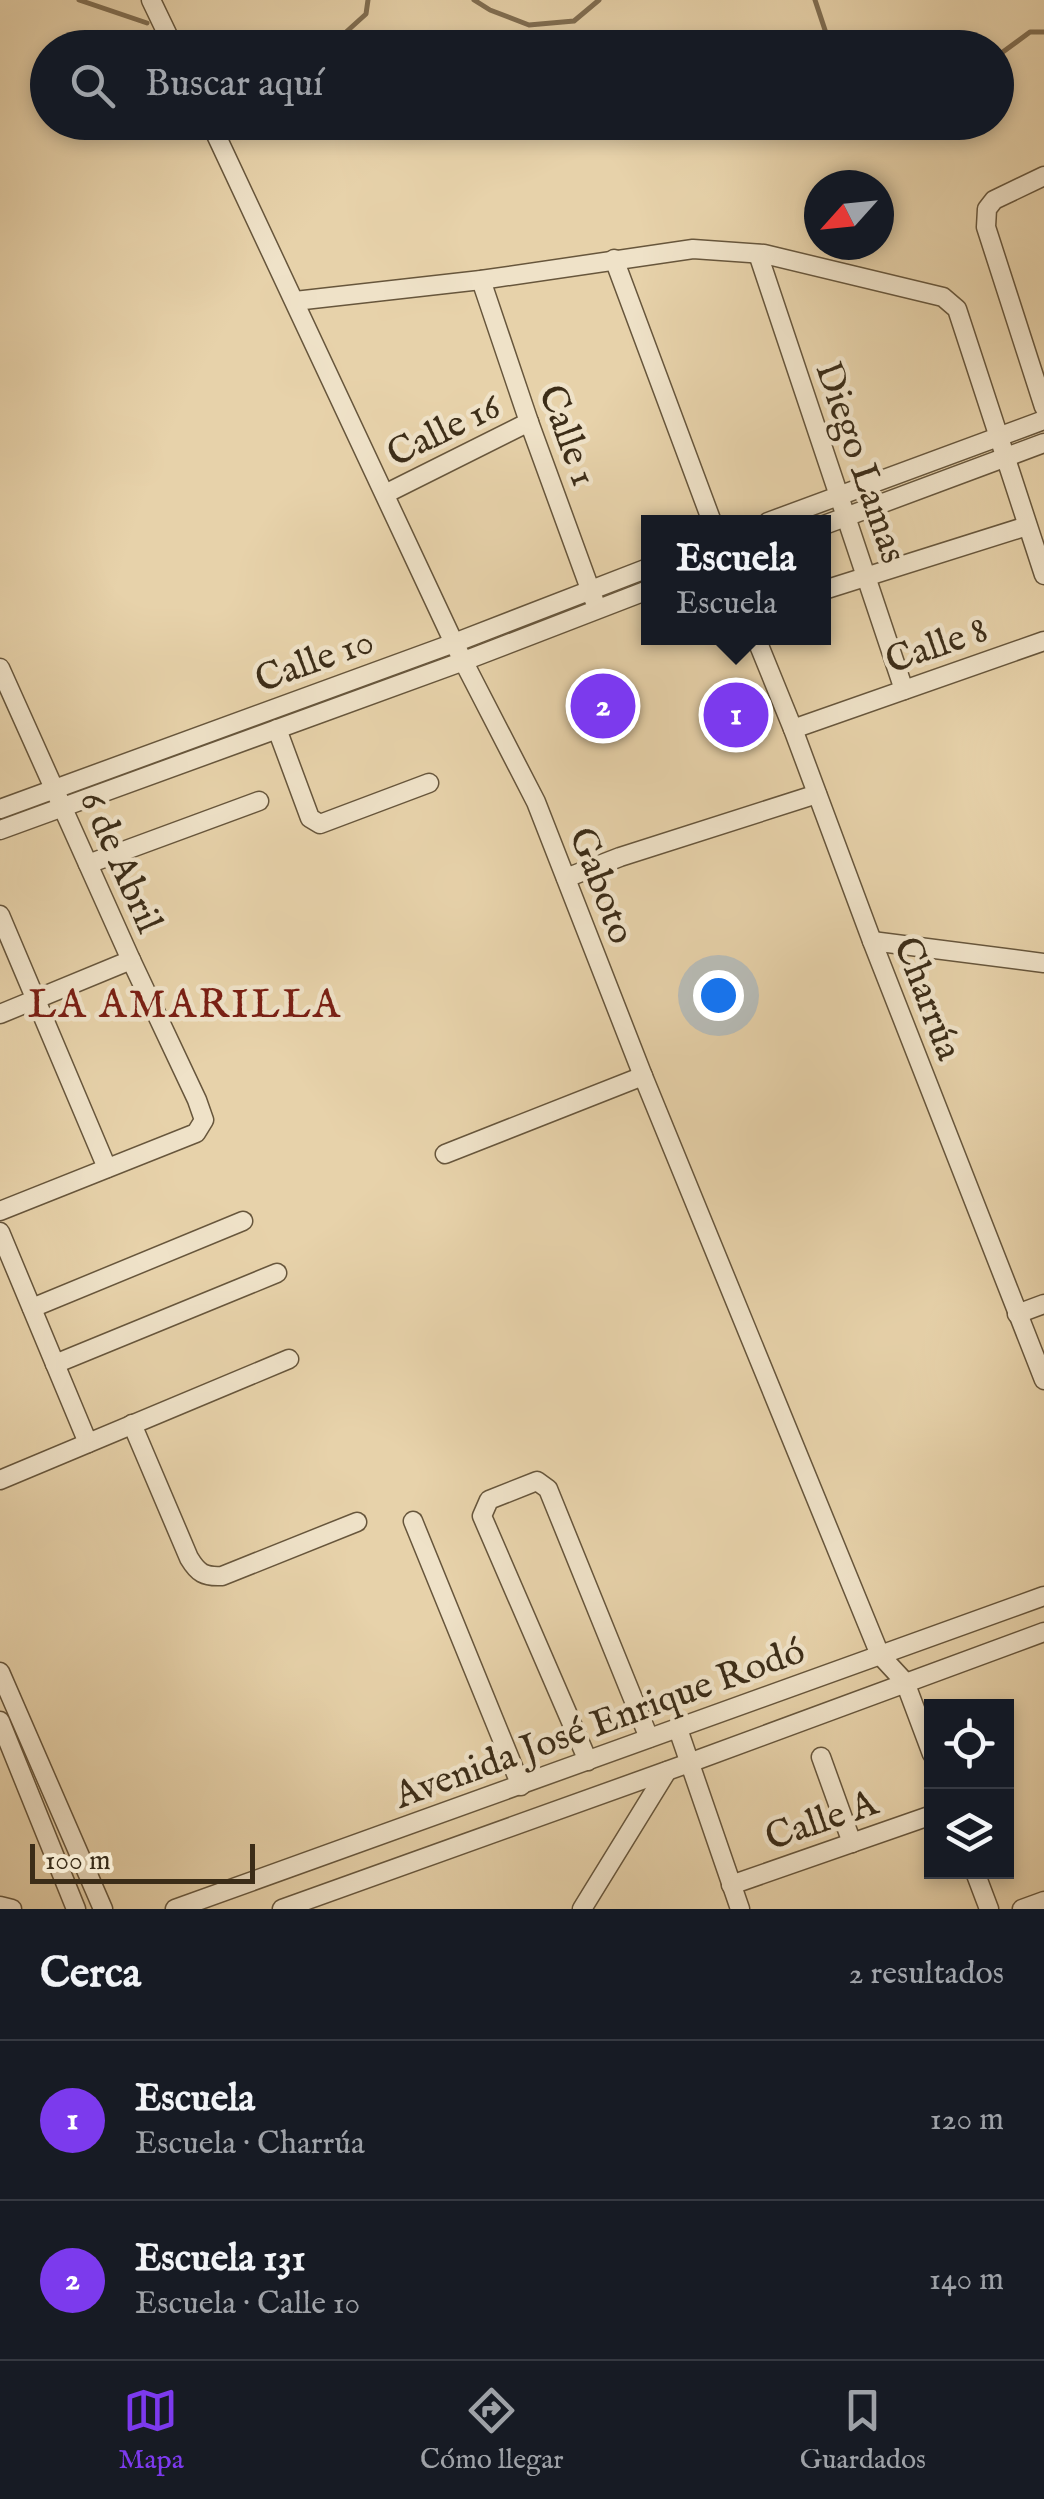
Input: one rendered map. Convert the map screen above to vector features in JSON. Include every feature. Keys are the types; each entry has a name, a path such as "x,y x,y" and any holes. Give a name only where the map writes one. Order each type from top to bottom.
{"street":[{"path":"151,0 165,30"},
{"name":"Gaboto","path":"219,140 454,643 536,802 642,1076 880,1654 905,1682"},
{"path":"1044,176 994,200 987,209 986,227 1044,406"},
{"path":"295,301 481,280 693,248 758,254 943,296 957,309 1044,575"},
{"name":"Diego Lamas","path":"758,254 904,690"},
{"path":"614,259 709,515"},
{"name":"Calle 1","path":"481,280 597,610"},
{"path":"787,515 1044,420"},
{"name":"Calle 16","path":"385,494 529,422"},
{"path":"831,521 1044,444"},
{"path":"831,587 1026,526"},
{"name":"Calle 10","path":"0,830 58,797 641,571"},
{"name":"Calle 10","path":"0,809 58,797 277,729 641,593"},
{"name":"Calle 8","path":"793,729 1044,641"},
{"name":"Charrúa","path":"759,645 1044,1380"},
{"name":"6 de Abril","path":"0,668 204,1120 196,1133 107,1168"},
{"path":"277,729 310,818 320,824 429,782"},
{"path":"566,878 817,794"},
{"path":"88,864 259,801"},
{"path":"0,915 107,1168 0,1211"},
{"path":"872,941 1044,962"},
{"path":"0,1014 131,960"},
{"path":"445,1154 642,1076"},
{"path":"32,1308 243,1220"},
{"path":"0,1232 88,1443"},
{"path":"55,1364 277,1273"},
{"path":"1017,1314 1044,1304"},
{"path":"0,1480 289,1359"},
{"path":"132,1424 196,1571 222,1576 357,1522"},
{"path":"588,1760 482,1516 488,1500 537,1481 548,1489 649,1738"},
{"path":"412,1521 521,1786"},
{"name":"Avenida José Enrique Rodó","path":"176,1909 1044,1596"},
{"name":"Avenida José Enrique Rodó","path":"282,1909 1044,1632"},
{"path":"1,1679 103,1909"},
{"path":"905,1682 924,1733"},
{"path":"0,1721 76,1909"},
{"path":"678,1728 740,1909"},
{"path":"821,1757 852,1843"},
{"path":"582,1909 667,1771"},
{"name":"Calle A","path":"732,1885 924,1818"},
{"path":"978,1879 989,1909"},
{"path":"1022,1909 1044,1901"},
{"path":"0,1906 12,1909"}],"waterway":[{"path":"79,0 147,23"},
{"path":"348,30 366,14 368,0"},
{"path":"474,0 529,25 574,21 599,0"},
{"path":"815,0 825,30"},
{"path":"1014,44 1030,32 1044,32"}],"place":[{"name":"Escuela 131","path":"603,706"},
{"name":"Escuela","path":"736,715"}],"district":[{"name":"LA AMARILLA","path":"185,1003"}]}
